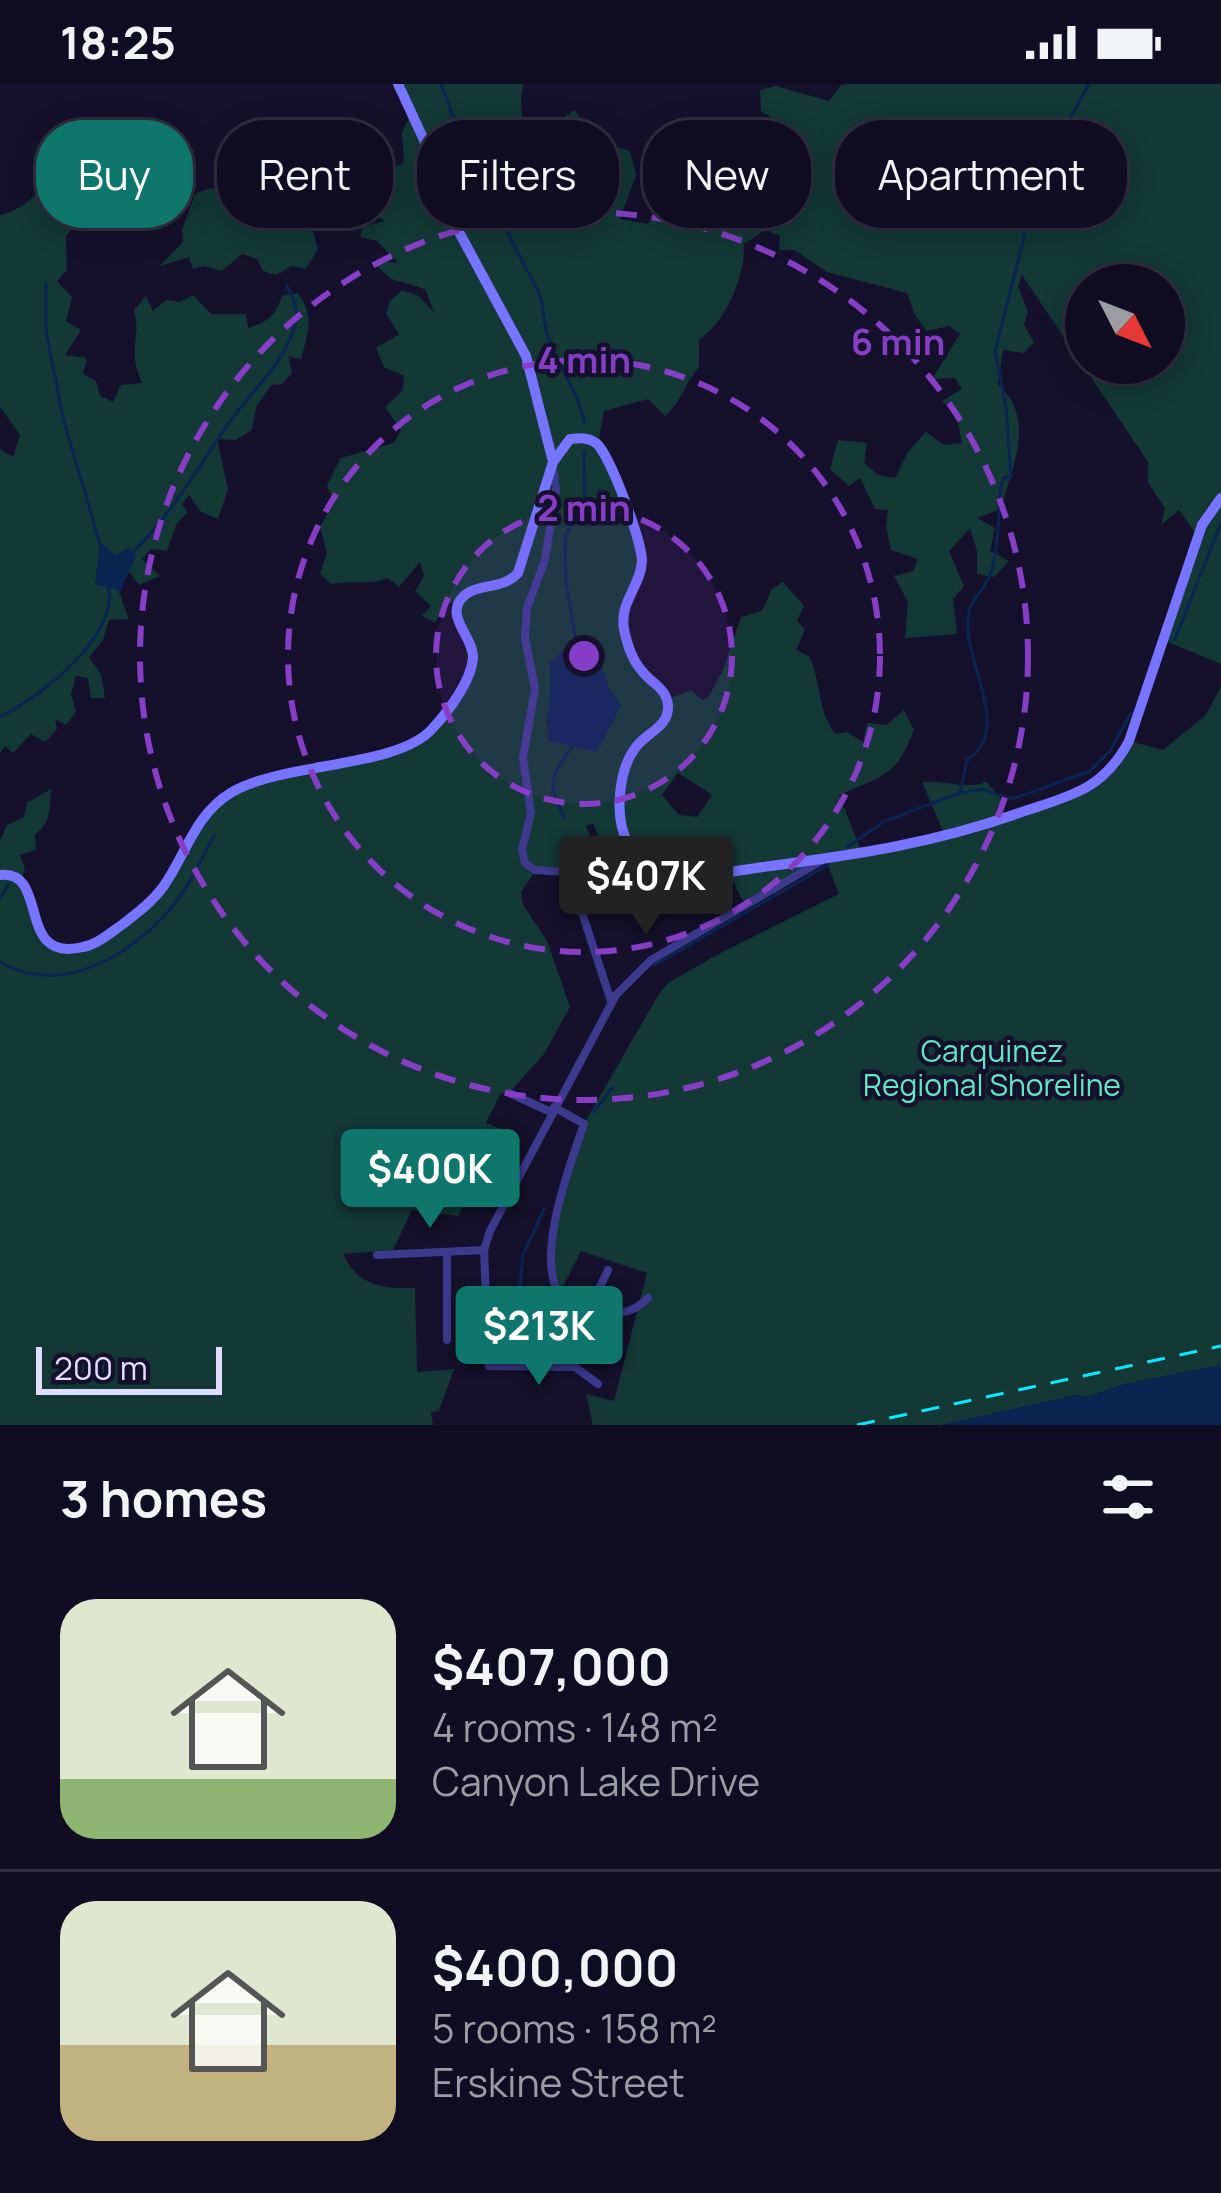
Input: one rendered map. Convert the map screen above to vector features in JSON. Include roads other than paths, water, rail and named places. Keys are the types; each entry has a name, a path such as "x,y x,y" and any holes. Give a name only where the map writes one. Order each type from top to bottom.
{"street":[{"path":"398,84 424,140 440,195 526,356 553,462 556,489 548,536 527,608 525,638 535,689 523,758 531,813 522,850 525,863 535,870 565,872 571,879 611,1001"},
{"path":"0,875 16,876 26,885 36,925 48,941 71,949 90,945 156,896 194,829 230,793 267,778 395,749 422,738 444,713 471,666 472,648 457,617 458,604 467,593 504,585 518,574 553,462 570,440 598,444 642,555 625,605 624,627 634,660 661,688 668,706 663,722 636,746 627,766 620,813 631,847 654,867 687,874 825,859 958,835 1070,795 1103,775 1129,741 1202,525 1221,498"},
{"path":"598,1384 575,1367 489,1366 484,1250 490,1231 611,1001 651,960 825,859"},
{"path":"509,1093 584,1124 552,1240 552,1275 562,1298 611,1315 636,1310 648,1298"},
{"path":"377,1255 484,1250"},
{"path":"446,1252 447,1340"},
{"path":"579,1358 590,1308 608,1270"}],"water":[{"path":"100,543 116,555 128,548 134,551 136,557 120,591 95,584"},
{"path":"576,639 595,650 610,691 621,706 597,752 549,741 549,663"},
{"path":"1221,1365 1221,1425 942,1425 1076,1395 1088,1397 1125,1384"}],"waterway":[{"path":"441,84 469,159 538,291 546,330 584,422"},
{"path":"960,793 967,760 980,748 987,718 968,631 969,611 991,572 1000,489 1004,478 1011,476 1006,407 995,351 1024,238 1024,201 1089,84"},
{"path":"46,283 46,331 63,418 100,544"},
{"path":"133,552 174,504 282,354 296,319 287,286"},
{"path":"576,640 566,583 565,535 585,508 584,452"},
{"path":"1175,639 1221,523"},
{"path":"0,717 36,695 91,642 109,602 107,583"},
{"path":"847,847 885,821 960,793 981,789 1013,799 1090,771 1110,751 1131,713"},
{"path":"565,818 553,787 574,744"},
{"path":"0,962 47,975 70,973 115,955 171,908 214,836"},
{"path":"654,965 828,865"},
{"path":"0,898 8,885"},
{"path":"594,1112 613,1087"},
{"path":"517,1318 523,1255 544,1209"}],"railway":[{"path":"857,1425 1221,1346"}],"park label":[{"name":"Carquinez Regional Shoreline","path":"992,1069"}]}
